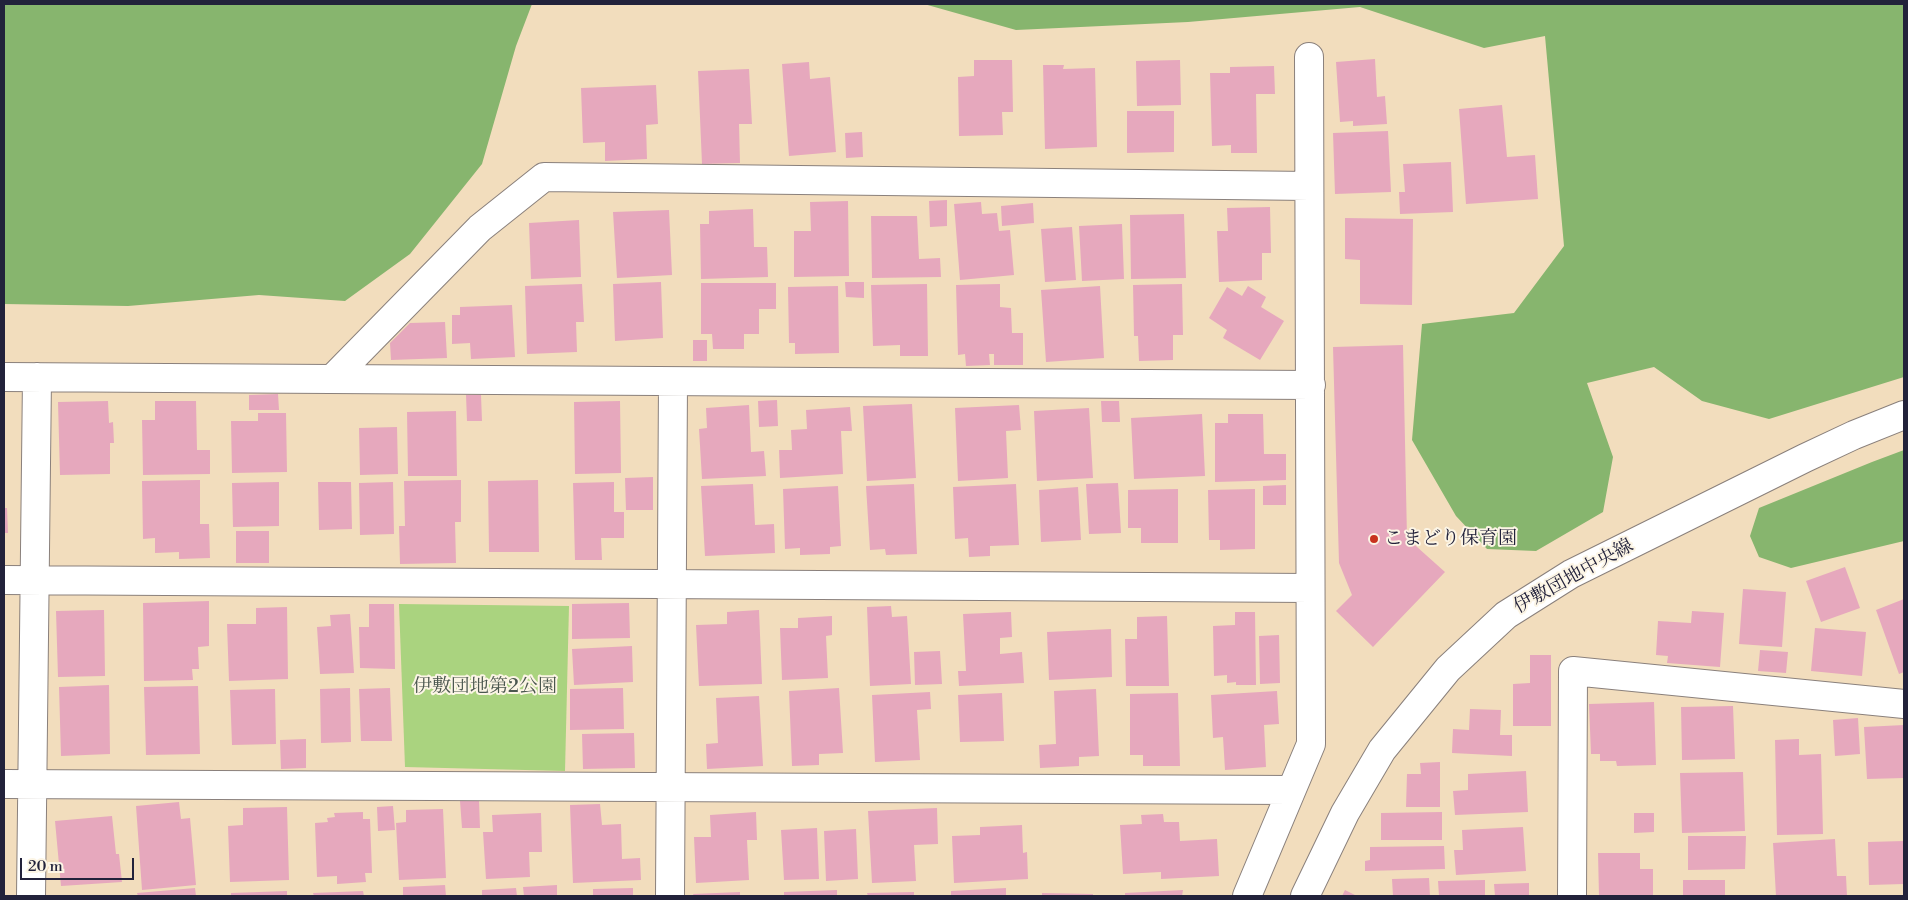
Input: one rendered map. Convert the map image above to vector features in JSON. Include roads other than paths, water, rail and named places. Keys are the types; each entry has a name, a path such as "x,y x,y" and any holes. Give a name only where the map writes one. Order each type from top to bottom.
{"street":[{"path":"1247,896 1290,790 1311,744 1309,57"},
{"path":"332,379 480,228 544,177 1309,186"},
{"path":"4,377 1311,385"},
{"path":"31,896 37,378"},
{"path":"670,896 673,382"},
{"name":"伊敷団地中央線","path":"1305,896 1344,813 1382,750 1448,669 1506,615 1580,569 1804,458 1904,415"},
{"path":"4,580 1310,588"},
{"path":"1572,896 1573,671 1904,704"},
{"path":"4,784 1290,790"}],"place":[{"name":"こまどり保育園","path":"1374,539"}],"park label":[{"name":"伊敷団地第2公園","path":"485,687"}]}
